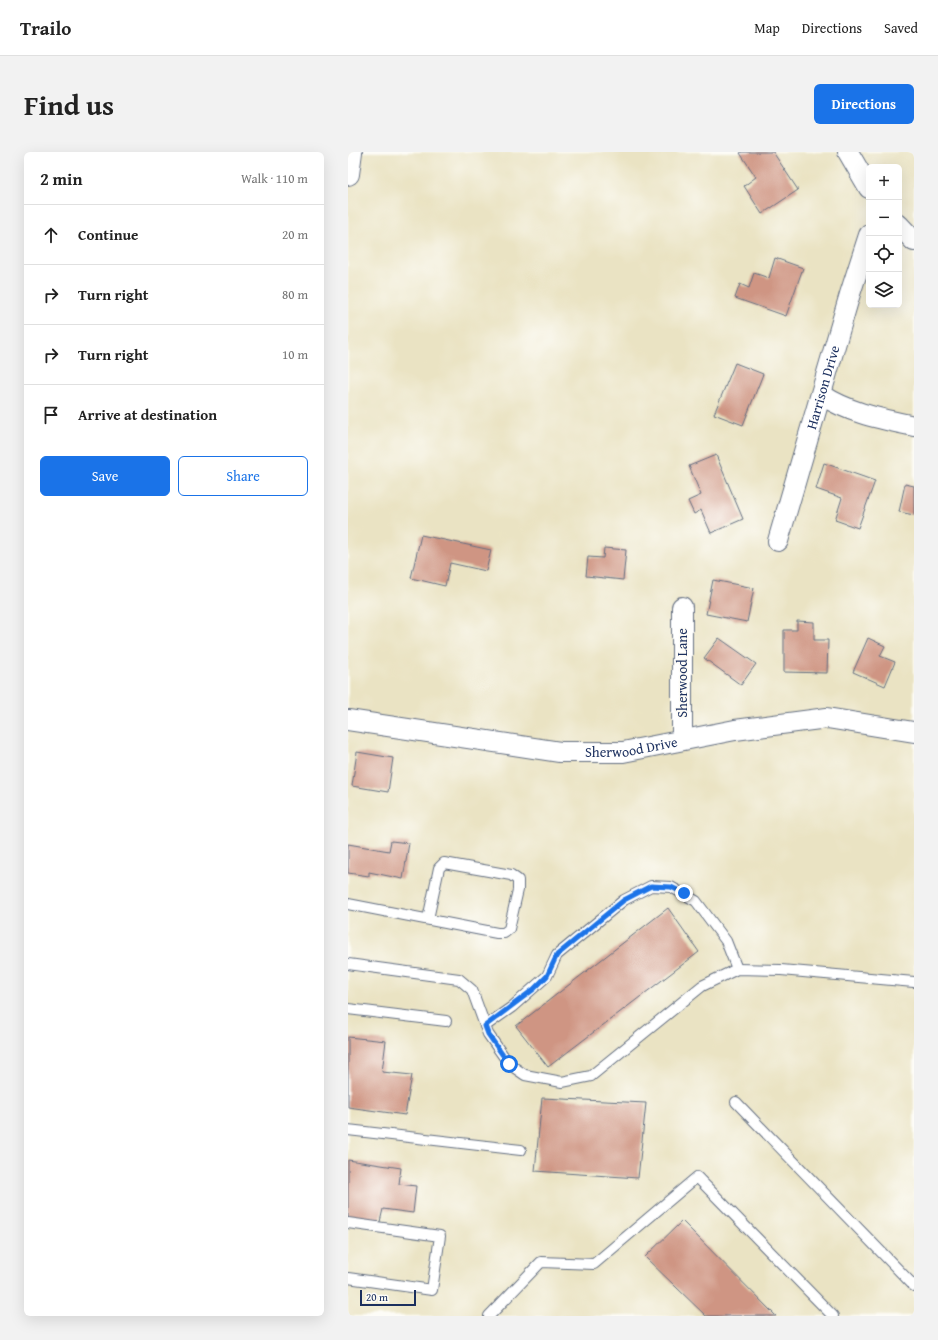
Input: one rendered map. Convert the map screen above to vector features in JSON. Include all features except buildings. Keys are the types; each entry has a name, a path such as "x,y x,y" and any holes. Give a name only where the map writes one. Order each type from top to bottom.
{"highway":[{"path":"348,174 351,152"}],"street":[{"path":"848,152 866,183"},
{"path":"902,228 914,241"},
{"name":"Harrison Drive","path":"778,541 822,395 850,294 869,236"},
{"path":"822,395 834,403 868,415 914,426"},
{"name":"Sherwood Lane","path":"682,607 682,740"},
{"name":"Sherwood Drive","path":"348,720 560,752 623,752 735,730 827,718 914,732"}],"lane":[{"path":"348,904 428,919 504,933 509,929 518,890 518,880 511,875 444,863 438,868 428,919"},
{"path":"485,1026 512,1007 543,980 547,976 557,955 624,900 651,886 671,887 696,901 726,941 737,969"},
{"path":"348,964 459,979 472,990 488,1034 509,1064 525,1075 562,1082 591,1076 702,986 737,969 780,970 914,982"},
{"path":"348,1009 446,1021"},
{"path":"736,1102 914,1286"},
{"path":"348,1130 521,1150"},
{"path":"489,1316 540,1262 594,1264 697,1177 833,1316"},
{"path":"348,1223 440,1236 432,1290 348,1278"}],"route":[{"path":"509,1064 488,1034 485,1026 534,989 547,976 557,955 624,900 651,886 671,887 684,893"}]}
